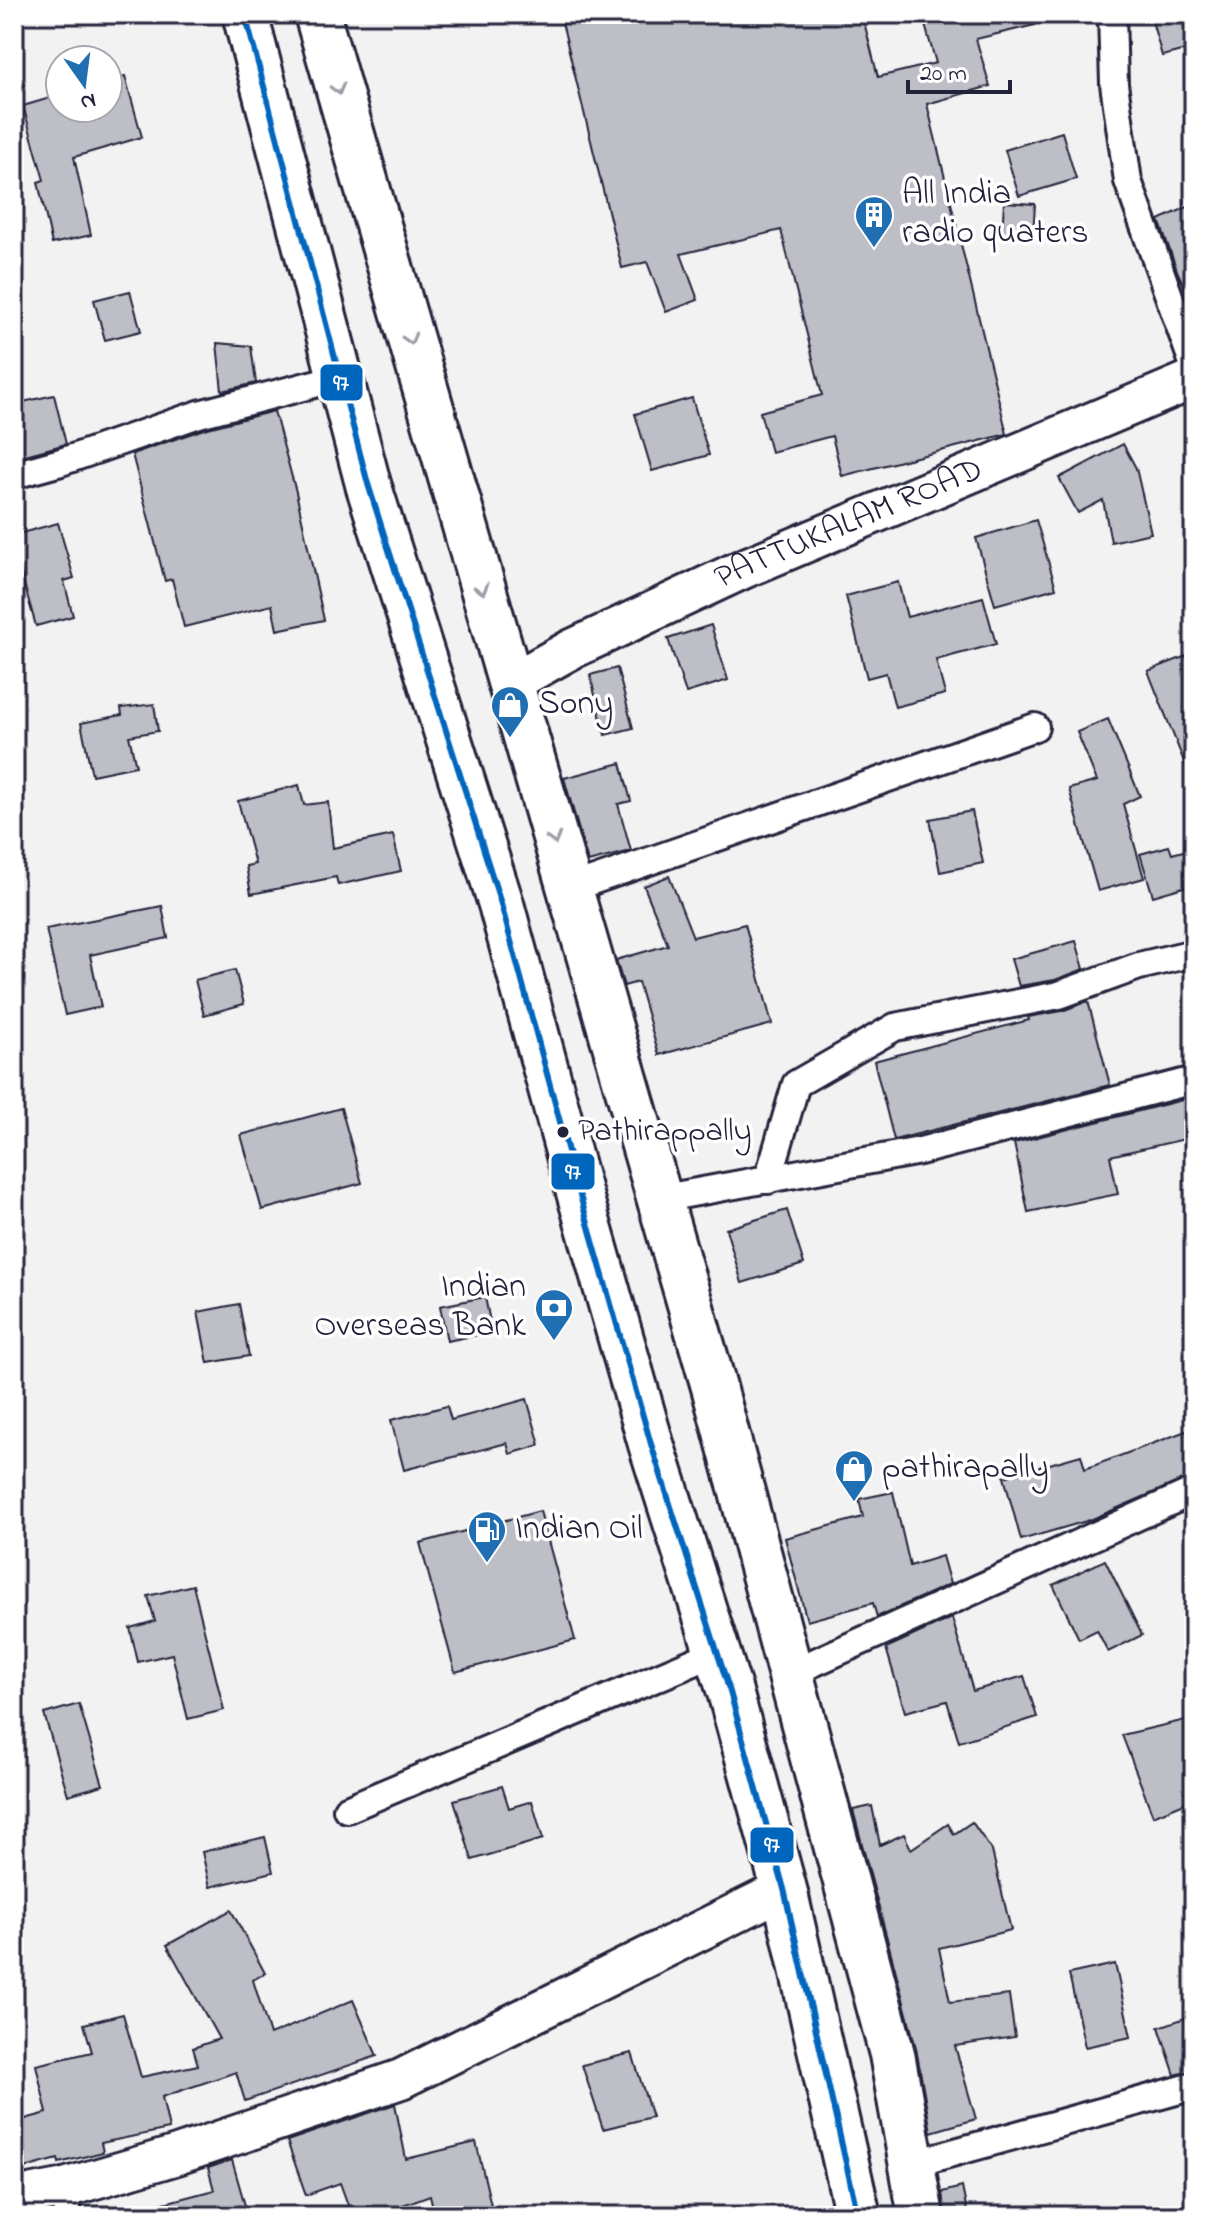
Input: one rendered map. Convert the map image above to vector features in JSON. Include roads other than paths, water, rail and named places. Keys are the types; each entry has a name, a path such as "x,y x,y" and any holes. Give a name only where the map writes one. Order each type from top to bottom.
{"highway":[{"path":"245,14 368,484 501,904 651,1444 717,1652 784,1889 858,2216"},
{"path":"317,14 714,1387 892,2054 921,2216"}],"main road":[{"name":"PATTUKALAM ROAD","path":"509,684 570,650 743,569 1194,379"},
{"path":"14,2198 65,2203 177,2155 401,2079 784,1889"}],"street":[{"path":"1112,14 1114,84 1128,181 1194,366"},
{"path":"14,475 199,414 341,377"},
{"path":"569,889 1035,727"},
{"path":"768,1180 796,1084 895,1027 1059,995 1139,966 1194,953"},
{"path":"659,1199 920,1151 1194,1080"},
{"path":"791,1673 1194,1491"},
{"path":"347,1809 717,1652"},
{"path":"912,2164 1194,2086"}],"place":[{"name":"All India radio quaters","path":"874,249"},
{"name":"Sony","path":"510,739"},
{"name":"Pathirappally","path":"563,1132"},
{"name":"Indian Overseas Bank","path":"554,1342"},
{"name":"pathirapally","path":"854,1503"},
{"name":"Indian Oil","path":"487,1564"}]}
